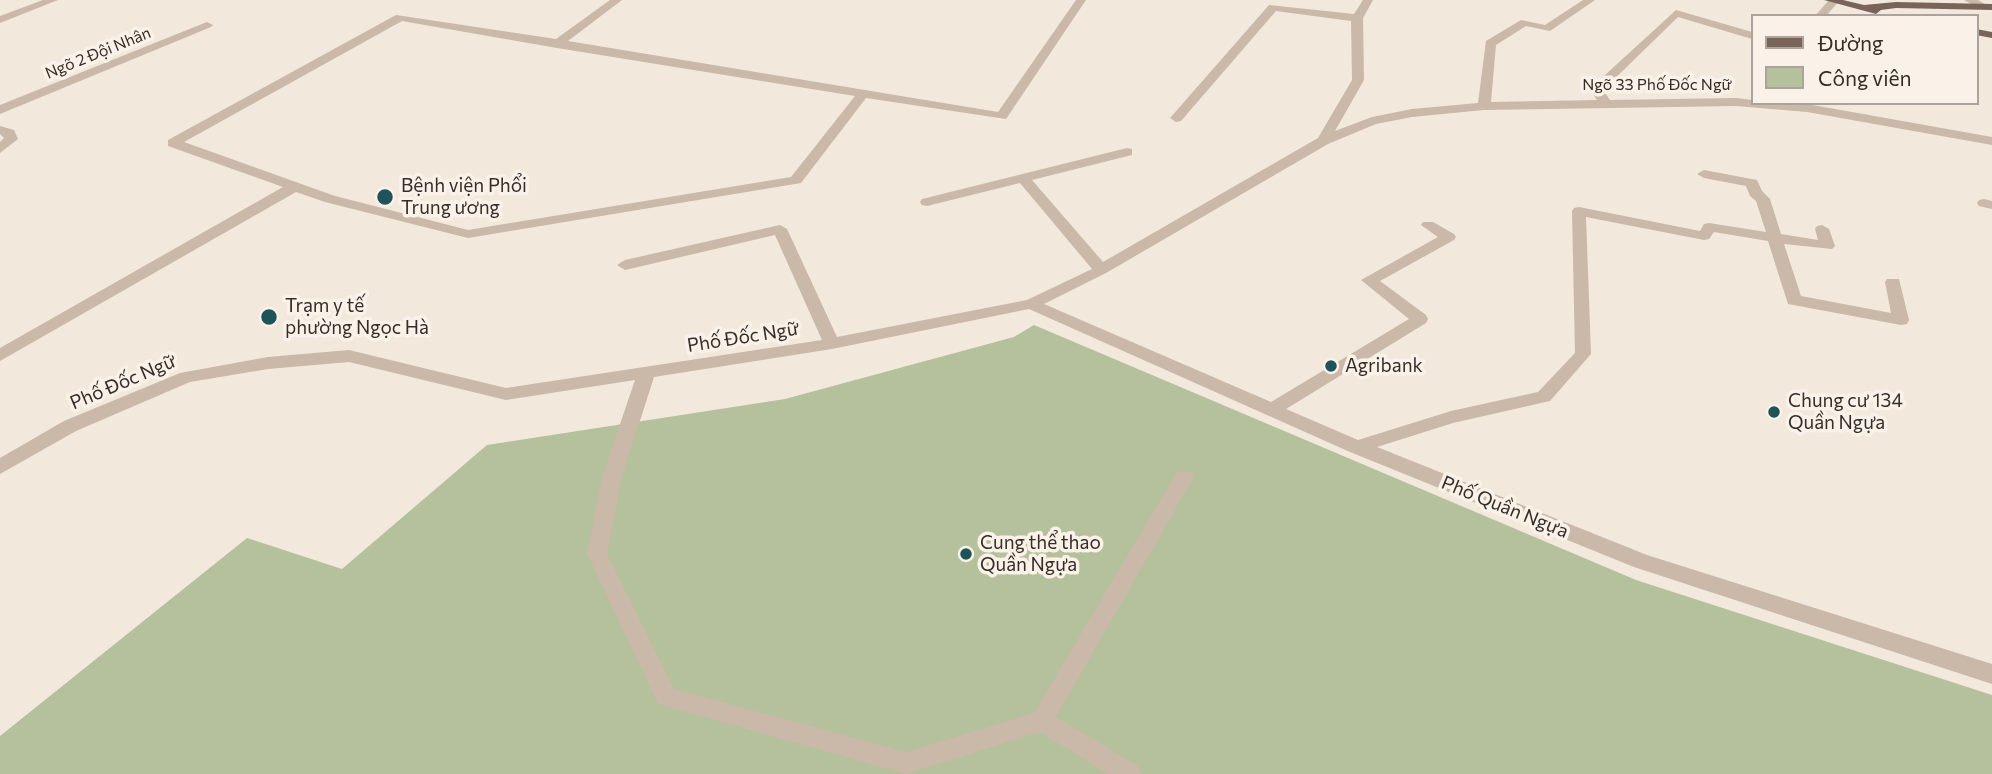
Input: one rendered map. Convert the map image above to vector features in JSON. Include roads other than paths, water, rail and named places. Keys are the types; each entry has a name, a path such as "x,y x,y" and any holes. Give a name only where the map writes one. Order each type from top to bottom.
{"main road":[{"path":"1831,1 1891,14"},
{"path":"1865,8 1896,5 1988,7"}],"street":[{"path":"6,0 29,9"},
{"path":"0,20 53,0"},
{"path":"557,44 617,0"},
{"path":"862,95 796,180 468,234 330,199 173,143 400,18 1001,116 1081,0"},
{"path":"1176,118 1273,7 1357,18 1368,0"},
{"path":"1484,106 1490,43 1525,22 1546,29 1590,0"},
{"path":"1969,0 1988,7"},
{"path":"1605,102 1596,90 1676,13 1750,35"},
{"name":"Phố Đốc Ngữ","path":"0,467 70,426 186,377 268,363 349,356 506,394 832,344 1031,304 1101,270 1323,141 1359,80 1357,18"},
{"name":"Ngõ 2 Đội Nhân","path":"0,110 207,25"},
{"name":"Ngõ 33 Phố Đốc Ngữ","path":"1323,141 1372,121 1412,113 1484,106 1605,102 1750,103"},
{"name":"Ngõ 33 Phố Đốc Ngữ","path":"1772,105 1807,108 1992,141"},
{"path":"0,130 9,133 11,139 0,149"},
{"path":"927,202 1127,152"},
{"path":"1704,174 1752,183 1755,193 1763,199 1794,300 1901,320 1893,282"},
{"path":"1023,178 1101,270"},
{"path":"0,355 295,186"},
{"path":"1357,447 1451,417 1544,397 1583,354 1579,211 1704,236 1709,227 1828,246 1822,229"},
{"path":"1271,410 1420,319 1368,280 1449,237 1428,225"},
{"path":"625,265 780,229 832,344"},
{"name":"Phố Quần Ngựa","path":"1031,304 1357,447 1641,561 1992,674"},
{"path":"646,374 612,477 597,554 666,697 901,768 1042,721 1184,477"},
{"path":"1042,721 1129,774"}],"place":[{"name":"Bệnh viện Phổi Trung ương","path":"385,197"},
{"name":"Trạm y tế phường Ngọc Hà","path":"269,317"},
{"name":"Agribank","path":"1331,366"},
{"name":"Chung cư 134 Quần Ngựa","path":"1774,412"},
{"name":"Cung thể thao Quần Ngựa","path":"966,554"}]}
